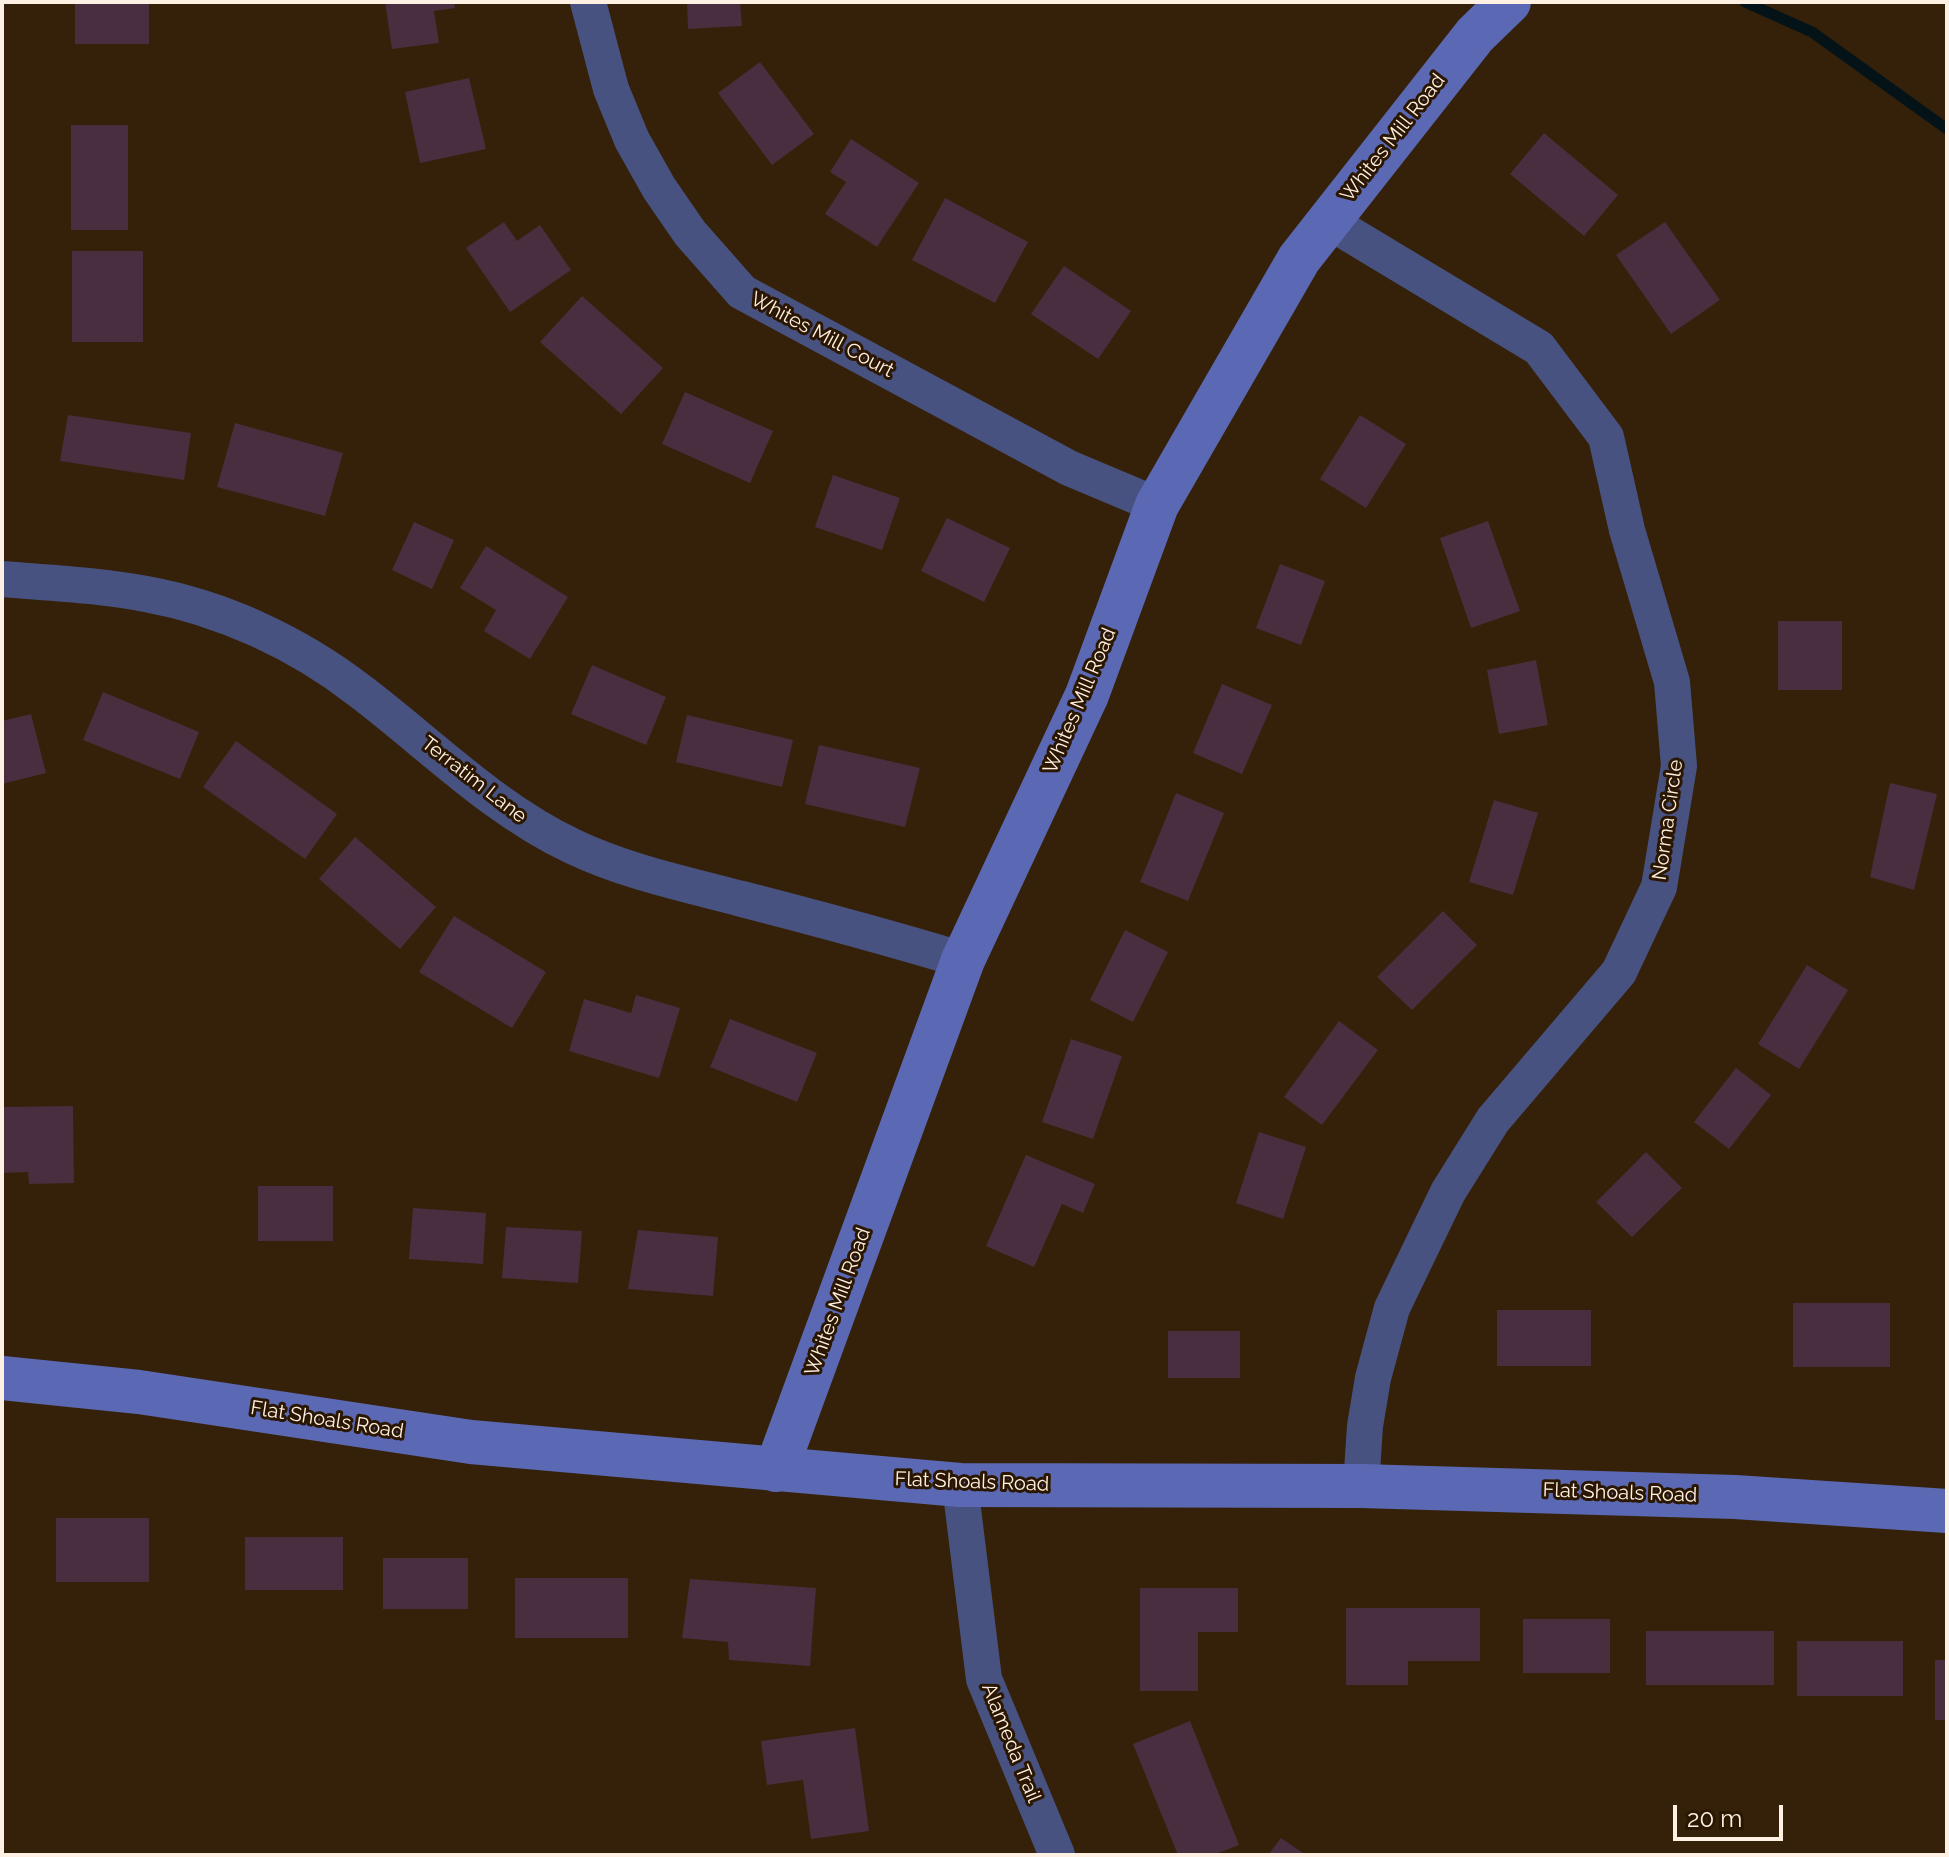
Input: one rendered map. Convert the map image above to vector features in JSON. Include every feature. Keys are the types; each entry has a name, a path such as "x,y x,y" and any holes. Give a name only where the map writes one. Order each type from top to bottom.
{"main road":[{"name":"Whites Mill Road","path":"776,1470 963,960 1087,695 1157,505 1299,259 1475,35 1509,2"},
{"name":"Flat Shoals Road","path":"2,1378 139,1392 471,1442 960,1485 1361,1486 1735,1497 1947,1511"}],"street":[{"name":"Whites Mill Court","path":"588,2 611,89 632,140 659,188 690,233 742,292 1069,468 1157,505"},
{"name":"Norma Circle","path":"1328,221 1539,348 1606,437 1627,530 1672,682 1679,766 1659,887 1619,972 1493,1120 1448,1192 1392,1308 1373,1378 1365,1426 1361,1486"},
{"name":"Terratim Lane","path":"2,579 148,594 201,608 252,627 302,652 356,688 481,790 526,822 574,847 625,868 859,929 963,960"},
{"name":"Alameda Trail","path":"960,1485 984,1679 1057,1855"}],"building":[{"path":"75,2 149,2 149,44 75,44"},
{"path":"385,2 454,2 455,8 434,11 439,43 392,49"},
{"path":"687,2 740,2 742,26 688,29"},
{"path":"760,62 814,134 772,165 718,93"},
{"path":"469,78 486,149 420,163 405,92"},
{"path":"71,125 128,125 128,230 71,230"},
{"path":"1544,133 1618,195 1584,236 1510,174"},
{"path":"851,139 919,183 877,247 825,214 846,182 830,172"},
{"path":"945,198 1028,242 995,303 912,260"},
{"path":"504,222 517,241 540,225 571,270 510,312 466,248"},
{"path":"1665,222 1720,300 1671,334 1616,255"},
{"path":"72,251 143,251 143,342 72,342"},
{"path":"1064,266 1131,311 1098,359 1031,314"},
{"path":"582,296 663,368 621,414 540,342"},
{"path":"685,392 773,431 750,483 662,444"},
{"path":"68,415 191,433 184,480 60,461"},
{"path":"1360,415 1406,444 1366,508 1320,479"},
{"path":"235,423 343,453 325,516 217,487"},
{"path":"833,475 900,498 882,550 815,527"},
{"path":"947,518 1010,548 984,602 921,571"},
{"path":"1488,521 1520,611 1471,628 1440,538"},
{"path":"414,522 454,540 432,589 392,570"},
{"path":"486,546 568,597 530,659 484,631 496,610 460,588"},
{"path":"1280,564 1325,581 1301,645 1256,628"},
{"path":"1778,621 1842,621 1842,690 1778,690"},
{"path":"1536,660 1548,725 1499,734 1487,670"},
{"path":"592,665 666,697 646,745 571,714"},
{"path":"1222,684 1272,705 1242,774 1193,753"},
{"path":"103,692 199,732 180,779 83,740"},
{"path":"31,714 46,773 2,784 2,721"},
{"path":"687,715 793,740 782,787 676,762"},
{"path":"236,741 337,814 305,859 203,787"},
{"path":"819,745 920,768 905,827 805,804"},
{"path":"1890,783 1937,794 1914,890 1870,877"},
{"path":"1176,793 1224,813 1188,901 1140,882"},
{"path":"1494,800 1538,813 1513,895 1469,882"},
{"path":"355,837 436,907 400,949 319,879"},
{"path":"1443,911 1477,945 1412,1010 1377,977"},
{"path":"454,916 546,972 512,1028 419,972"},
{"path":"1125,930 1168,952 1133,1022 1090,1000"},
{"path":"1807,965 1848,990 1799,1069 1758,1044"},
{"path":"636,995 680,1008 659,1078 569,1051 584,999 631,1013"},
{"path":"730,1019 817,1053 797,1102 710,1067"},
{"path":"1339,1021 1378,1050 1322,1125 1284,1097"},
{"path":"1071,1039 1122,1056 1093,1139 1042,1122"},
{"path":"1736,1068 1771,1095 1729,1149 1694,1122"},
{"path":"73,1106 74,1183 29,1184 28,1172 2,1173 2,1107"},
{"path":"1259,1132 1306,1147 1283,1219 1236,1203"},
{"path":"1646,1152 1682,1188 1632,1237 1596,1202"},
{"path":"1026,1155 1095,1184 1083,1213 1062,1204 1034,1267 986,1246"},
{"path":"258,1186 333,1186 333,1241 258,1241"},
{"path":"413,1208 486,1213 483,1264 409,1259"},
{"path":"506,1227 582,1231 578,1283 502,1278"},
{"path":"638,1230 718,1237 713,1296 628,1289"},
{"path":"1793,1303 1890,1303 1890,1367 1793,1367"},
{"path":"1497,1310 1591,1310 1591,1366 1497,1366"},
{"path":"1168,1331 1240,1331 1240,1378 1168,1378"},
{"path":"56,1518 149,1518 149,1582 56,1582"},
{"path":"245,1537 343,1537 343,1590 245,1590"},
{"path":"383,1558 468,1558 468,1609 383,1609"},
{"path":"515,1578 628,1578 628,1638 515,1638"},
{"path":"690,1579 816,1588 810,1666 729,1660 728,1642 682,1638"},
{"path":"1140,1588 1238,1588 1238,1632 1198,1632 1198,1691 1140,1691"},
{"path":"1346,1608 1480,1608 1480,1661 1408,1661 1408,1685 1346,1685"},
{"path":"1523,1619 1610,1619 1610,1673 1523,1673"},
{"path":"1646,1631 1774,1631 1774,1685 1646,1685"},
{"path":"1797,1641 1903,1641 1903,1696 1797,1696"},
{"path":"1935,1660 1947,1660 1947,1720 1935,1720"},
{"path":"1190,1721 1239,1845 1213,1855 1178,1855 1133,1744"},
{"path":"855,1728 869,1831 811,1839 803,1780 767,1785 761,1741"},
{"path":"1281,1838 1306,1855 1268,1855"}],"waterway":[{"path":"1745,2 1812,32 1947,129"}]}
